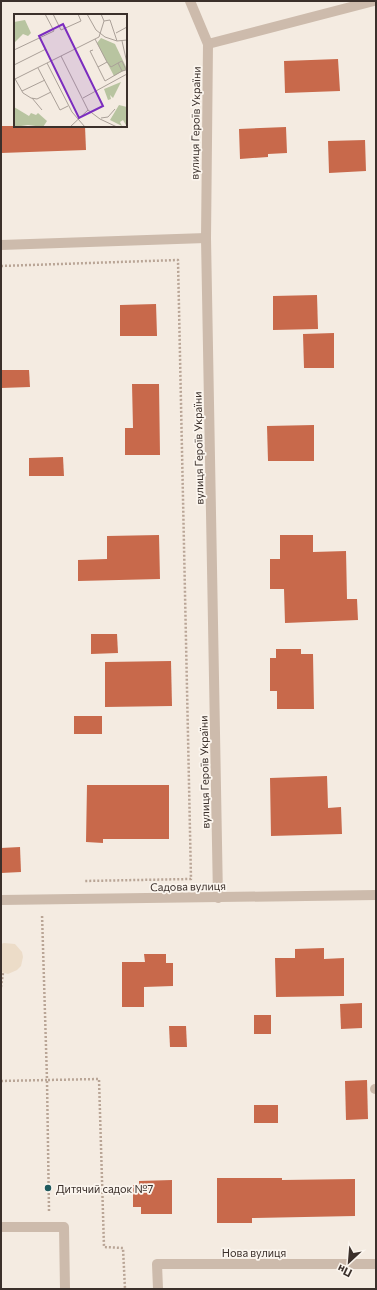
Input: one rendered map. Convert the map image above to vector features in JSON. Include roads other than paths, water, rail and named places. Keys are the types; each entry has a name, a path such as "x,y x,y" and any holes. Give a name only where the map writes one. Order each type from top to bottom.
{"street":[{"name":"вулиця Героїв України","path":"190,1 208,44 206,238 218,898"},
{"path":"208,44 374,1"},
{"path":"1,245 206,238"},
{"name":"Садова вулиця","path":"1,900 376,895"},
{"path":"1,1227 64,1227 65,1289"},
{"name":"Нова вулиця","path":"158,1289 157,1264 376,1264"}],"place":[{"name":"Дитячий садок №7","path":"48,1188"}]}
